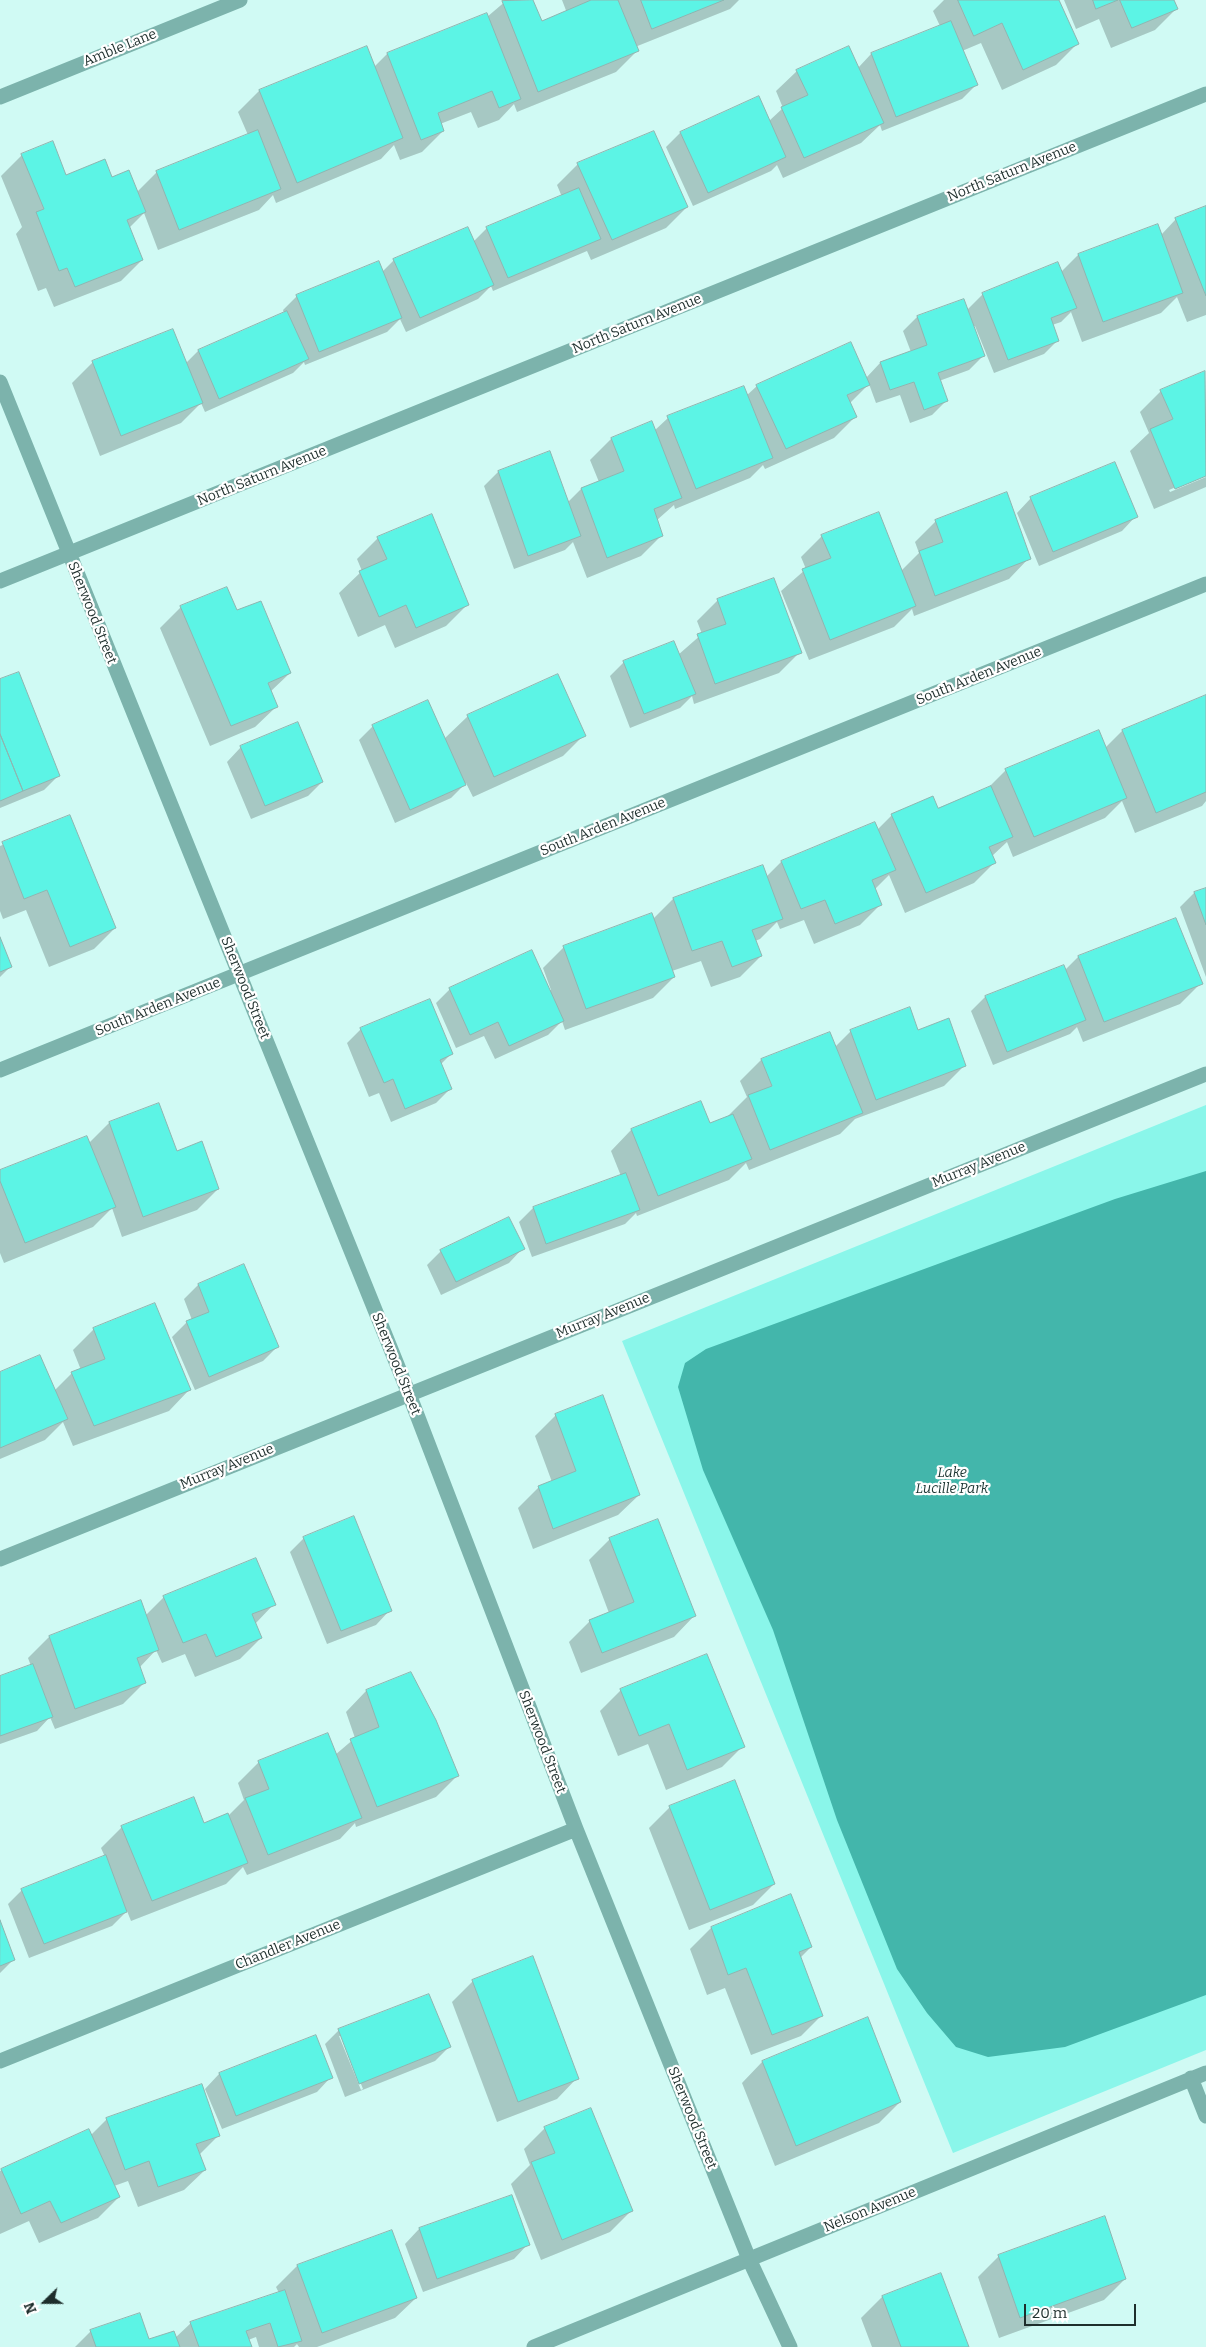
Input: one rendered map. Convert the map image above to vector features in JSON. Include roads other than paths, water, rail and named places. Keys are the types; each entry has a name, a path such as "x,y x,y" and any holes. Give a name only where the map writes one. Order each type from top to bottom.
{"street":[{"name":"Amble Lane","path":"0,97 240,0"},
{"name":"North Saturn Avenue","path":"0,580 1206,94"},
{"name":"Sherwood Street","path":"0,382 408,1394 576,1829 749,2259 790,2347"},
{"name":"South Arden Avenue","path":"0,1070 1206,584"},
{"name":"Murray Avenue","path":"0,1559 1206,1074"},
{"name":"Chandler Avenue","path":"0,2061 576,1829"},
{"name":"Nelson Avenue","path":"534,2347 1206,2072"},
{"path":"1191,2078 1206,2116"}],"park label":[{"name":"Lake Lucille Park","path":"952,1482"}]}
